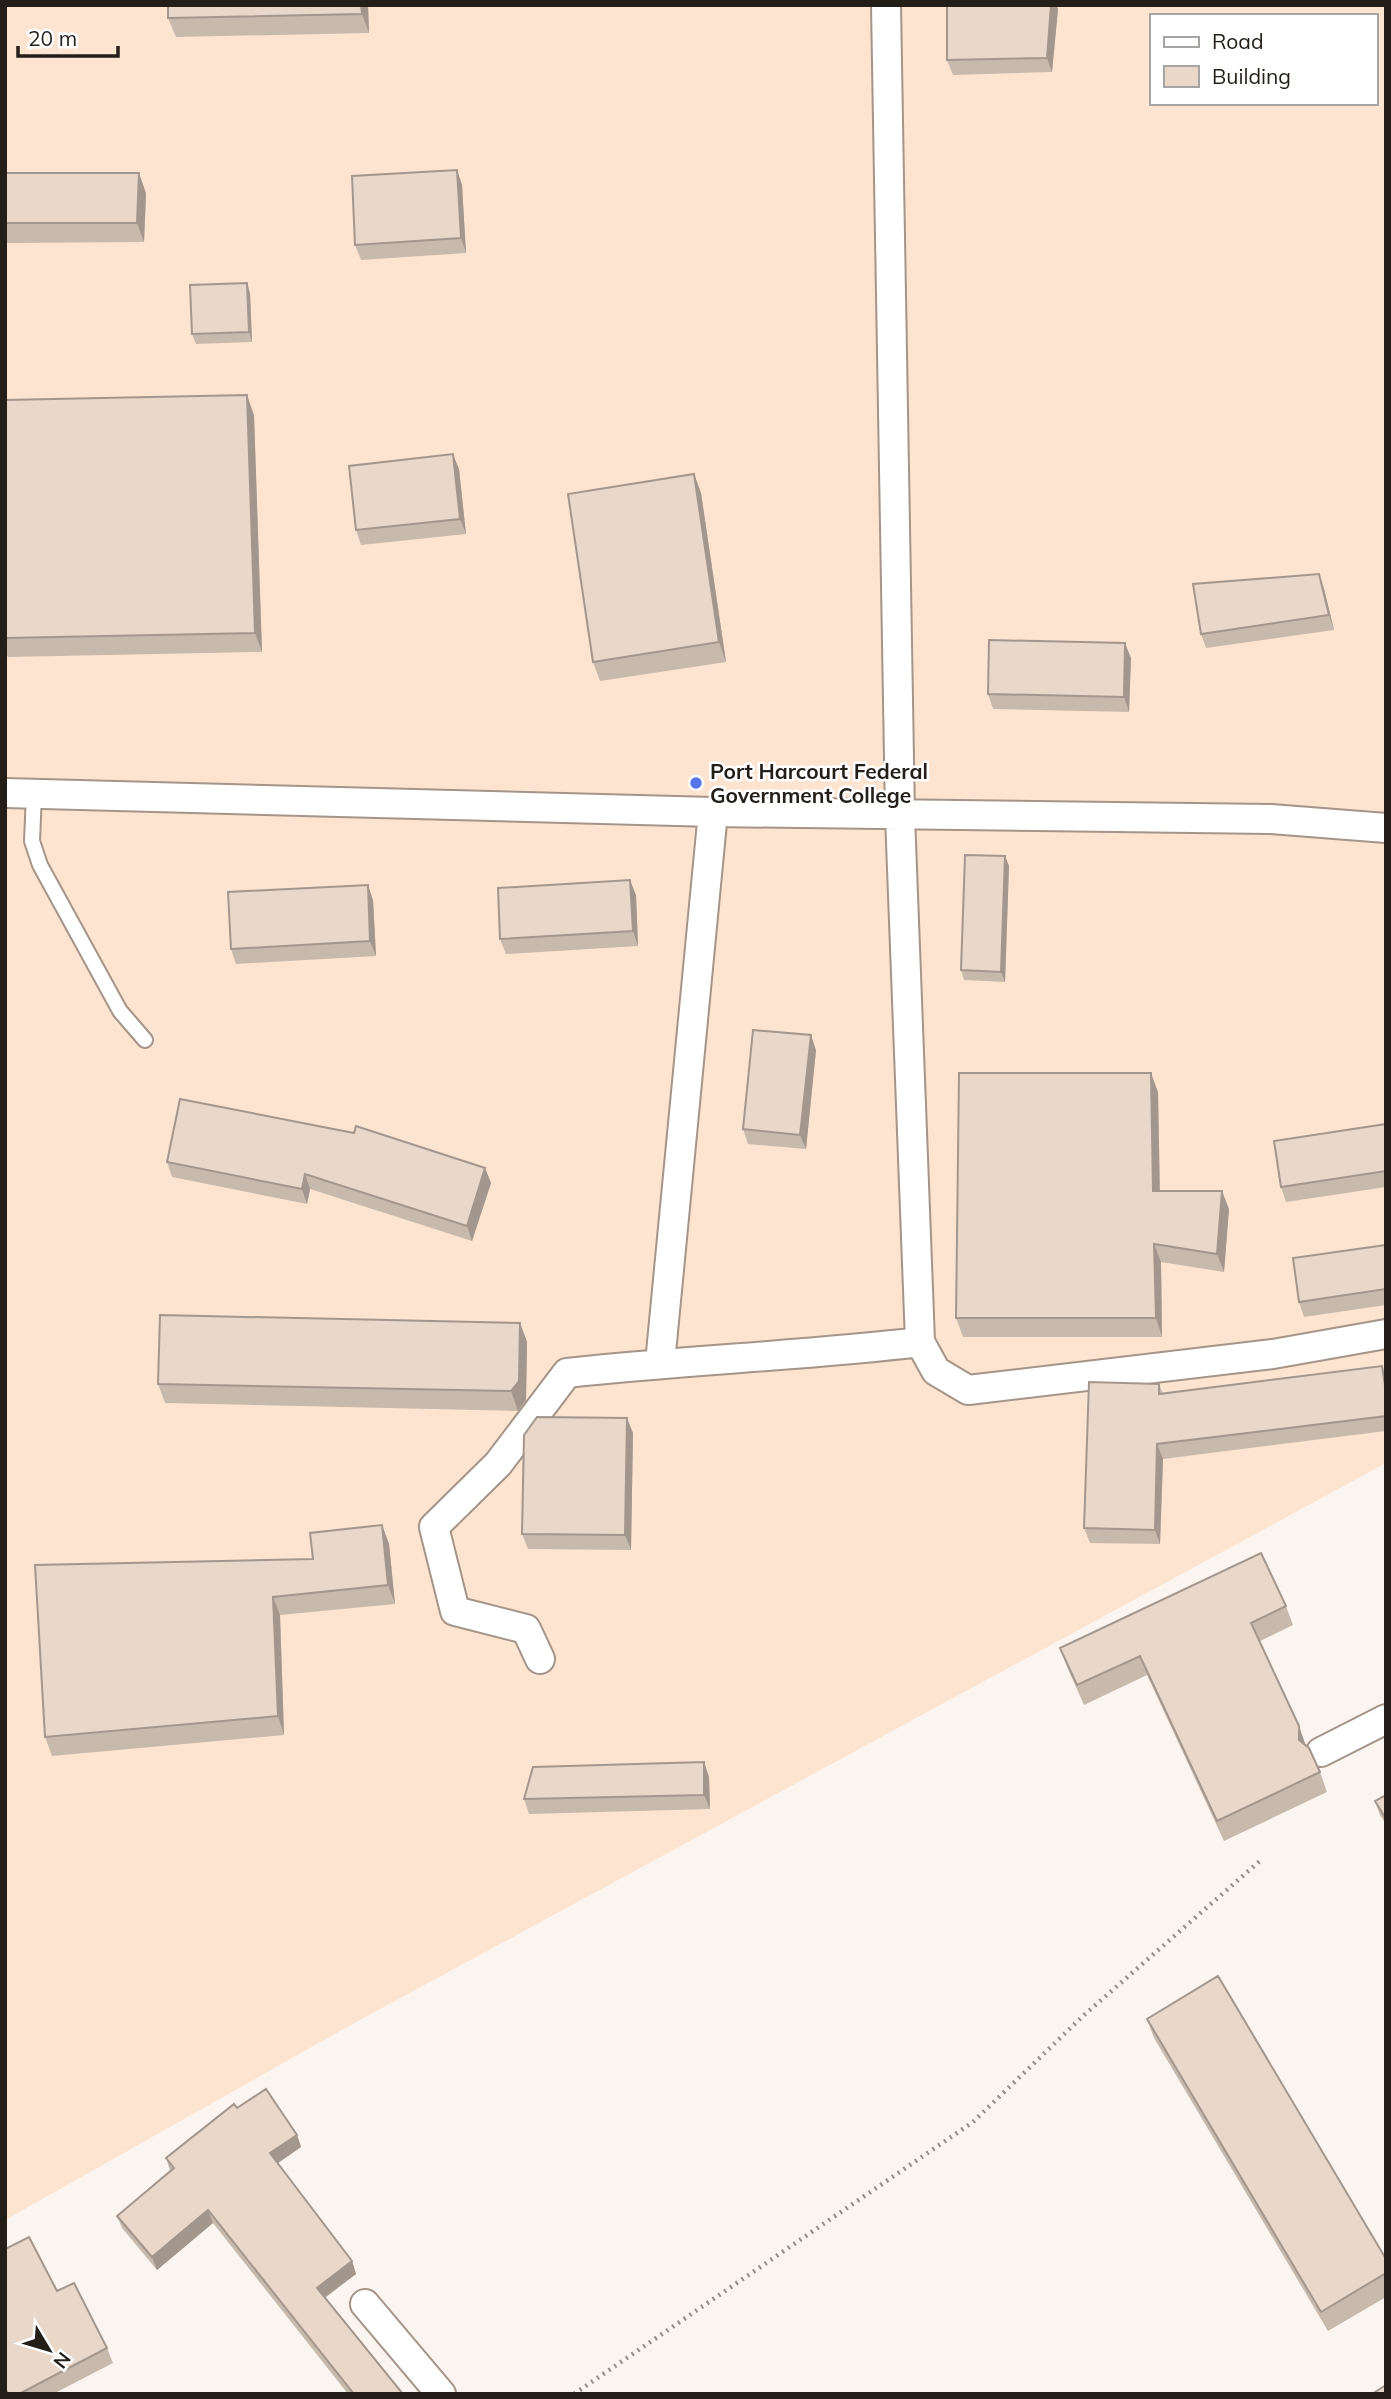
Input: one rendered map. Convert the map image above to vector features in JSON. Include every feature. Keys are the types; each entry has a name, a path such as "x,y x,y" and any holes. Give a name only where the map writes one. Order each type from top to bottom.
{"street":[{"path":"886,5 900,816 920,1342 936,1371 968,1390 1273,1354 1386,1334"},
{"path":"5,793 900,816 1271,819 1386,828"},
{"path":"660,1363 713,812"},
{"path":"540,1659 526,1629 455,1611 434,1527 498,1464 567,1373 660,1363 816,1354 920,1342"},
{"path":"1321,1752 1386,1718"},
{"path":"365,2304 441,2394"}],"lane":[{"path":"34,794 32,841 40,865 120,1011 145,1040"}],"path":[{"path":"574,2394 974,2122 1083,2016 1261,1860"}],"shaded area":[{"name":"Port Harcourt Federal Government College","path":"5,5 1386,5 1386,1463 349,2026 5,2220"}],"building":[{"path":"168,5 361,5 362,14 168,18"},
{"path":"947,5 1051,5 1047,58 947,60"},
{"path":"457,170 461,238 355,245 352,176"},
{"path":"5,173 139,173 137,223 5,223"},
{"path":"247,283 249,332 192,334 190,285"},
{"path":"247,395 255,633 5,638 5,400"},
{"path":"453,454 460,519 356,530 349,466"},
{"path":"694,474 719,642 593,662 568,494"},
{"path":"1319,574 1329,615 1201,634 1193,584"},
{"path":"989,640 1125,643 1124,697 988,694"},
{"path":"965,855 1005,856 1001,972 961,970"},
{"path":"630,880 633,931 500,939 498,888"},
{"path":"368,885 370,941 231,949 228,892"},
{"path":"753,1030 811,1035 800,1135 743,1129"},
{"path":"959,1073 1151,1073 1153,1191 1222,1191 1217,1254 1154,1244 1156,1318 956,1318"},
{"path":"180,1099 354,1133 356,1126 485,1168 467,1226 305,1174 302,1189 167,1162"},
{"path":"1386,1124 1386,1171 1281,1187 1274,1141"},
{"path":"1386,1245 1386,1289 1299,1302 1293,1258"},
{"path":"160,1315 520,1323 519,1381 511,1391 158,1384"},
{"path":"1382,1366 1386,1416 1157,1444 1155,1530 1084,1528 1089,1382 1159,1384 1159,1394"},
{"path":"537,1417 627,1418 625,1535 522,1534 524,1435"},
{"path":"382,1525 388,1585 273,1597 278,1716 45,1737 35,1565 313,1559 310,1533"},
{"path":"1261,1553 1286,1606 1251,1623 1299,1726 1299,1740 1309,1748 1320,1772 1217,1821 1140,1656 1077,1685 1060,1648"},
{"path":"704,1762 704,1795 524,1799 533,1767"},
{"path":"1386,1795 1386,1819 1375,1801"},
{"path":"1218,1976 1386,2259 1386,2273 1321,2312 1147,2019"},
{"path":"266,2089 297,2135 270,2153 352,2261 317,2288 403,2394 354,2394 208,2210 152,2257 117,2216 174,2168 166,2158 234,2104 237,2108"},
{"path":"29,2237 57,2291 74,2283 107,2348 19,2394 8,2394 5,2388 5,2249"},
{"path":"1386,2385 1386,2394 1372,2394"}],"place":[{"name":"Port Harcourt Federal Government College","path":"696,783"}]}
